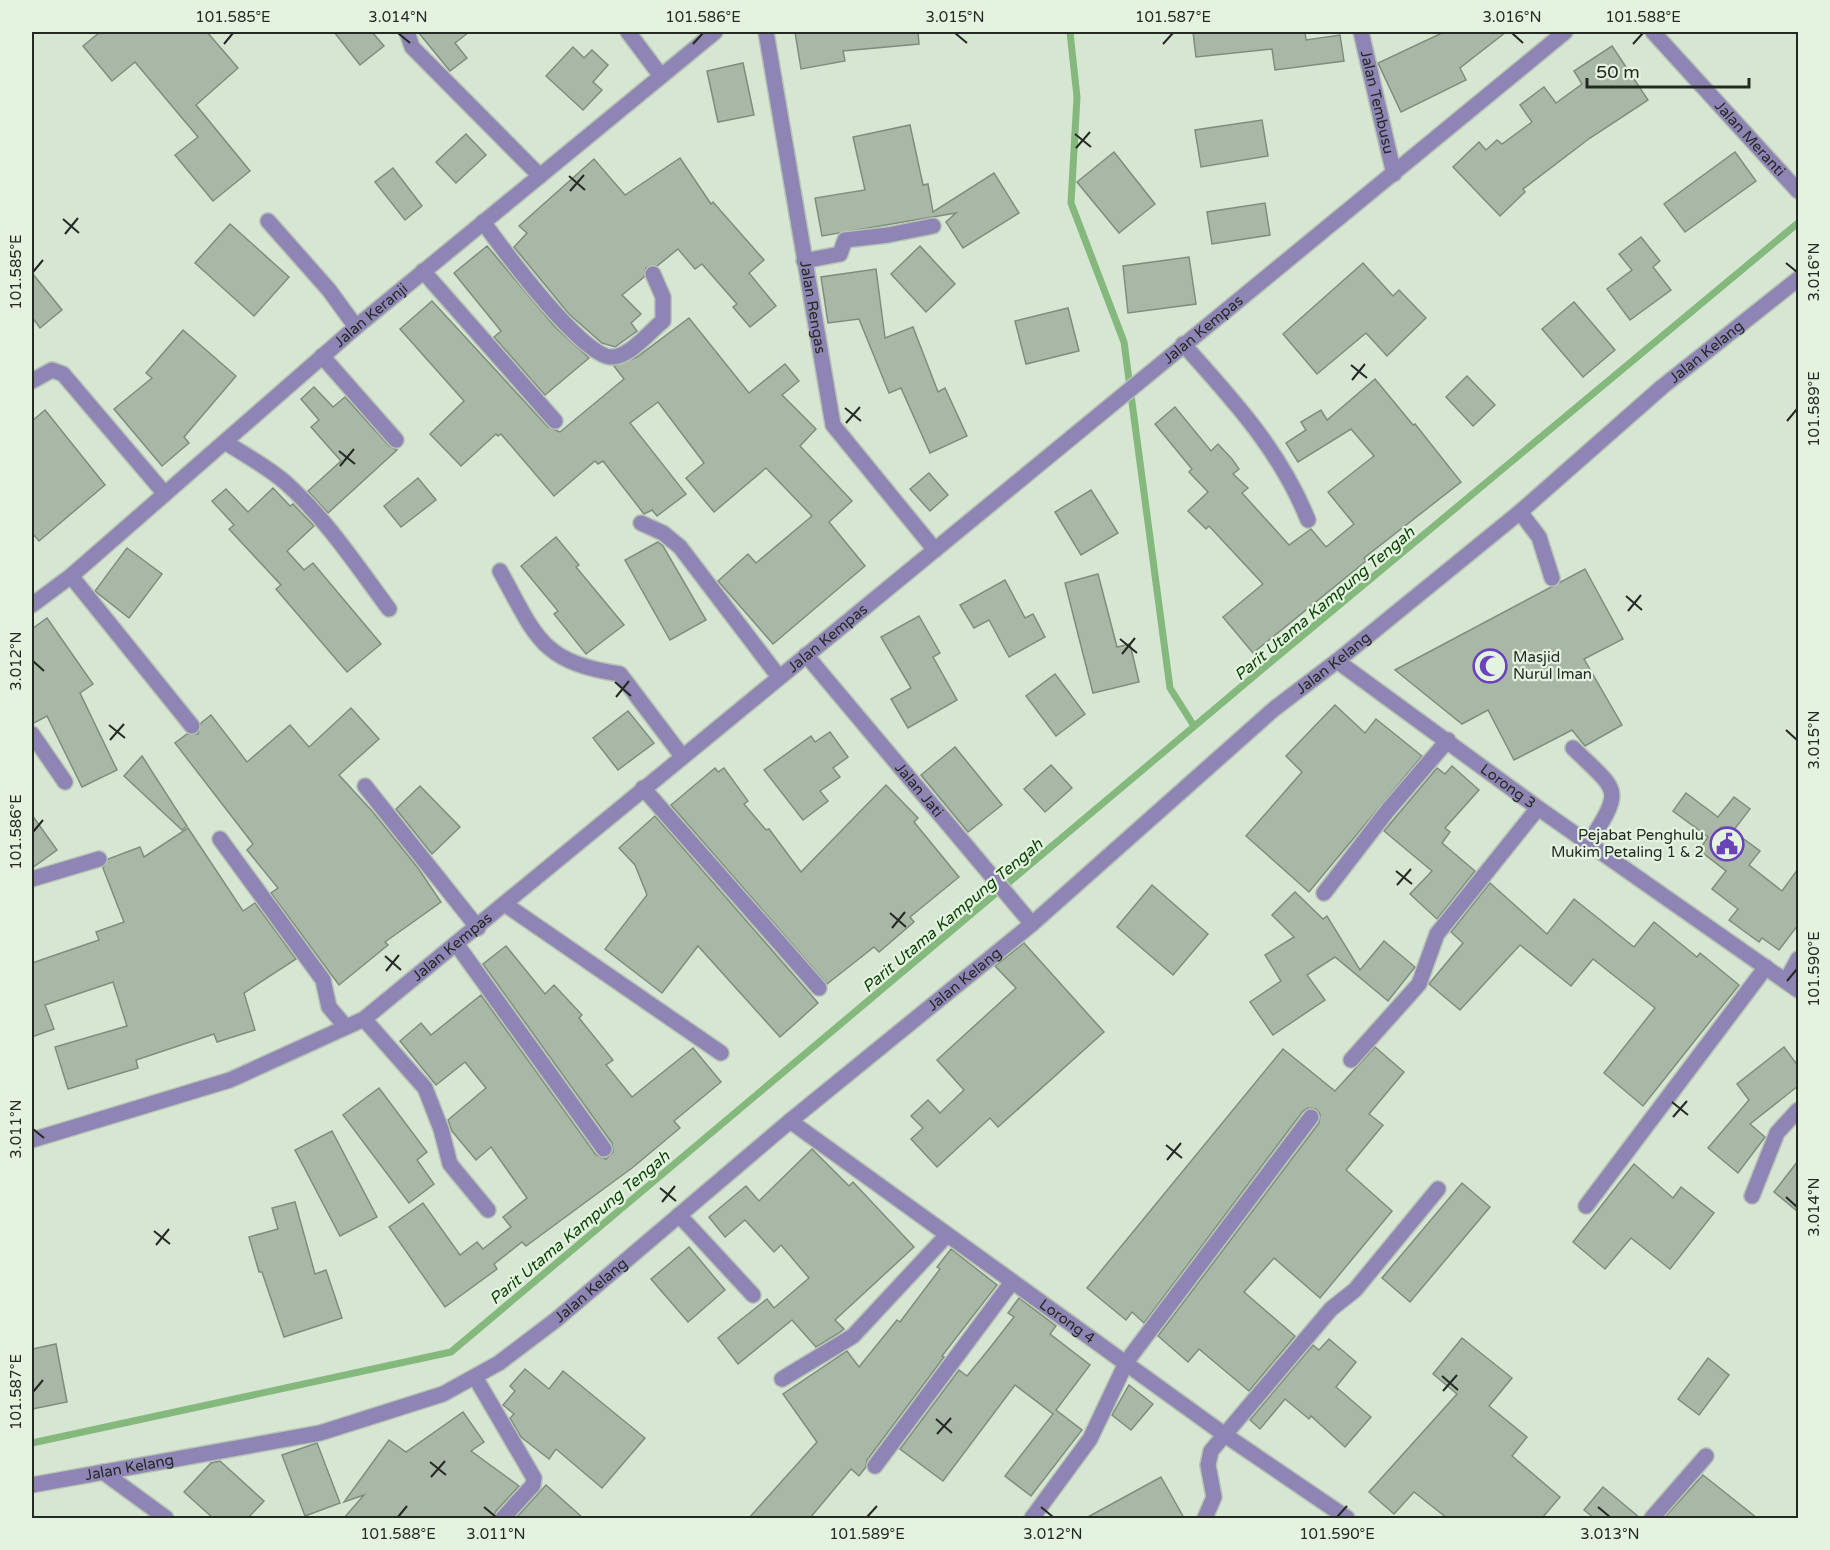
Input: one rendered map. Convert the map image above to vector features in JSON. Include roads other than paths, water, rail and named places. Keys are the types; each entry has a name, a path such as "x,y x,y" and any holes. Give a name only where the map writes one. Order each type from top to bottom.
{"street":[{"path":"407,32 412,47 540,176"},
{"path":"628,32 661,76"},
{"name":"Jalan Keranji","path":"32,605 71,576 356,327 715,32"},
{"name":"Jalan Rengas","path":"766,32 833,425 934,549"},
{"name":"Jalan Tembusu","path":"1361,32 1394,174"},
{"name":"Jalan Kempas","path":"32,1140 230,1080 364,1019 478,928 643,788 1565,32"},
{"name":"Jalan Meranti","path":"1653,32 1798,191"},
{"path":"268,221 329,290 356,327"},
{"path":"483,222 552,311 600,354 612,357 625,353 663,321 663,297 652,274"},
{"path":"804,261 840,254 845,240 888,235 933,226"},
{"path":"423,271 555,421"},
{"name":"Jalan Kelang","path":"32,1485 320,1432 443,1394 499,1363 557,1319 790,1121 1032,924 1274,709 1337,661 1520,512 1662,387 1798,279"},
{"path":"1183,344 1250,419 1294,484 1308,520"},
{"path":"322,356 396,440"},
{"path":"32,381 52,370 63,374 165,494"},
{"path":"225,442 284,481 300,496 328,527 389,609"},
{"path":"1520,512 1539,537 1552,578"},
{"path":"641,523 663,533 680,547 779,677"},
{"path":"500,571 537,638 560,657 590,669 620,674 682,756"},
{"path":"71,576 192,726"},
{"name":"Jalan Jati","path":"806,655 1032,924"},
{"name":"Lorong 3","path":"1337,661 1538,808 1792,985"},
{"path":"32,734 65,782"},
{"path":"1324,893 1388,810 1448,740"},
{"path":"1573,748 1604,778 1613,792 1611,807 1589,843"},
{"path":"365,786 478,928"},
{"path":"643,788 819,988"},
{"path":"1351,1060 1419,984 1437,934 1538,808"},
{"path":"220,839 323,980 329,1007 346,1027"},
{"path":"32,879 99,859"},
{"path":"506,904 721,1053"},
{"path":"457,945 603,1149"},
{"path":"1792,985 1798,959"},
{"path":"1587,1206 1766,967"},
{"path":"364,1019 425,1088 441,1129 450,1164 488,1210"},
{"path":"1752,1196 1777,1133 1798,1110"},
{"path":"1032,1518 1093,1434 1127,1361 1311,1117"},
{"name":"Lorong 4","path":"790,1121 1012,1282 1127,1361 1225,1435 1347,1518"},
{"path":"1205,1518 1214,1497 1208,1465 1211,1450 1330,1309 1355,1290 1438,1188"},
{"path":"679,1215 753,1295"},
{"path":"782,1379 853,1336 947,1235"},
{"path":"875,1466 1012,1282"},
{"path":"475,1377 534,1478 533,1485 503,1518"},
{"path":"1652,1518 1706,1456"},
{"path":"103,1472 166,1518"}],"waterway":[{"path":"1070,32 1077,97 1071,203 1124,342 1170,688 1194,726"},
{"name":"Parit Utama Kampung Tengah","path":"32,1443 451,1352 1254,676 1798,223"}],"place":[{"name":"Masjid Nurul Iman","path":"1490,666"},
{"name":"Pejabat Penghulu Mukim Petaling 1 & 2","path":"1727,844"}]}
